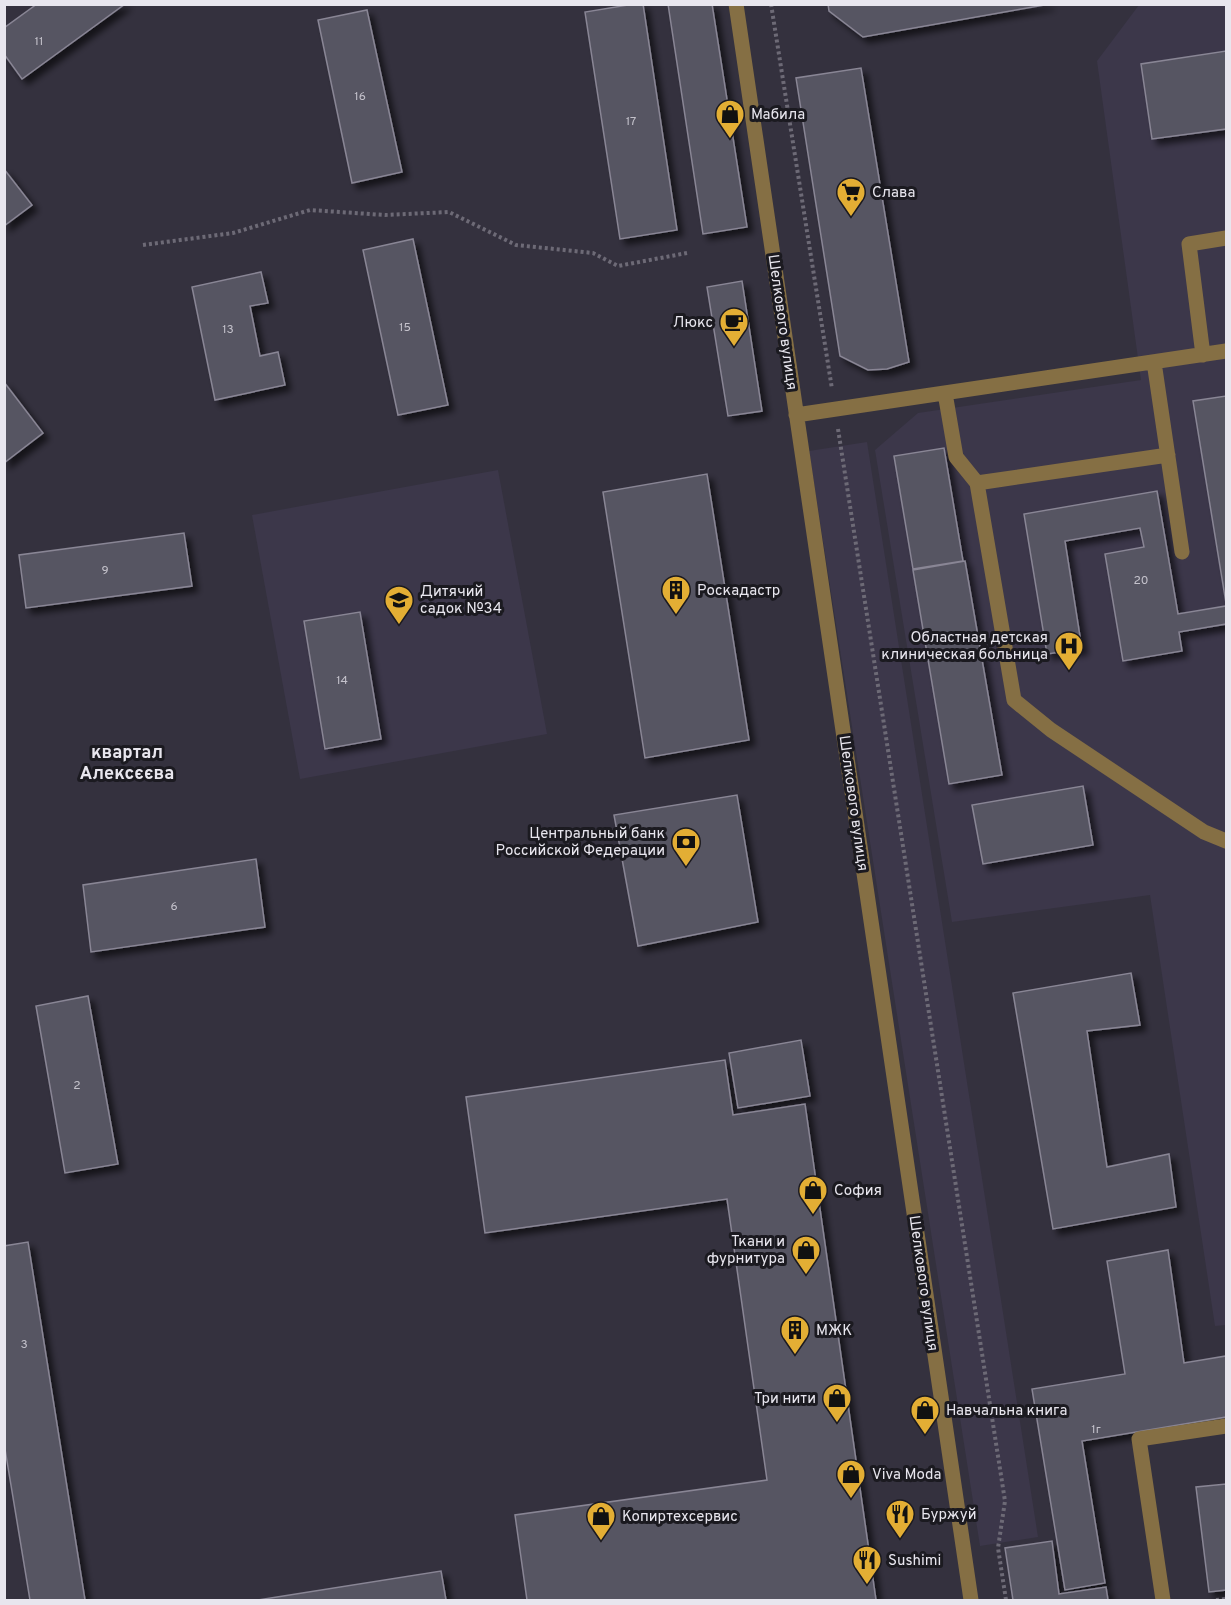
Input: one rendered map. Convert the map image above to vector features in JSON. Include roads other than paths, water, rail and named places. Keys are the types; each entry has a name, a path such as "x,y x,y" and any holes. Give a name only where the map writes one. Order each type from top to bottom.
{"street":[{"name":"Шелкового вулиця","path":"736,4 971,1600"},
{"path":"1203,355 1189,244 1227,238"},
{"path":"796,415 1227,351"},
{"path":"1154,362 1182,552"},
{"path":"945,393 956,457 977,483 1014,700 1051,730 1204,832 1227,841"},
{"path":"977,483 1168,455"},
{"path":"1163,1600 1139,1439 1227,1426"}],"place":[{"name":"Мабила","path":"730,140"},
{"name":"Слава","path":"851,218"},
{"name":"Люкс","path":"734,348"},
{"name":"Роскадастр","path":"676,616"},
{"name":"Дитячий садок №34","path":"399,626"},
{"name":"Областная детская клиническая больница","path":"1069,672"},
{"name":"Центральный банк Российской Федерации","path":"686,868"},
{"name":"София","path":"813,1216"},
{"name":"Ткани и фурнитура","path":"806,1276"},
{"name":"МЖК","path":"795,1356"},
{"name":"Три нити","path":"837,1424"},
{"name":"Навчальна книга","path":"925,1436"},
{"name":"Viva Moda","path":"851,1500"},
{"name":"Буржуй","path":"900,1540"},
{"name":"Копиртехсервис","path":"601,1542"},
{"name":"Sushimi","path":"867,1586"}],"district":[{"name":"квартал Алексєєва","path":"127,762"}]}
